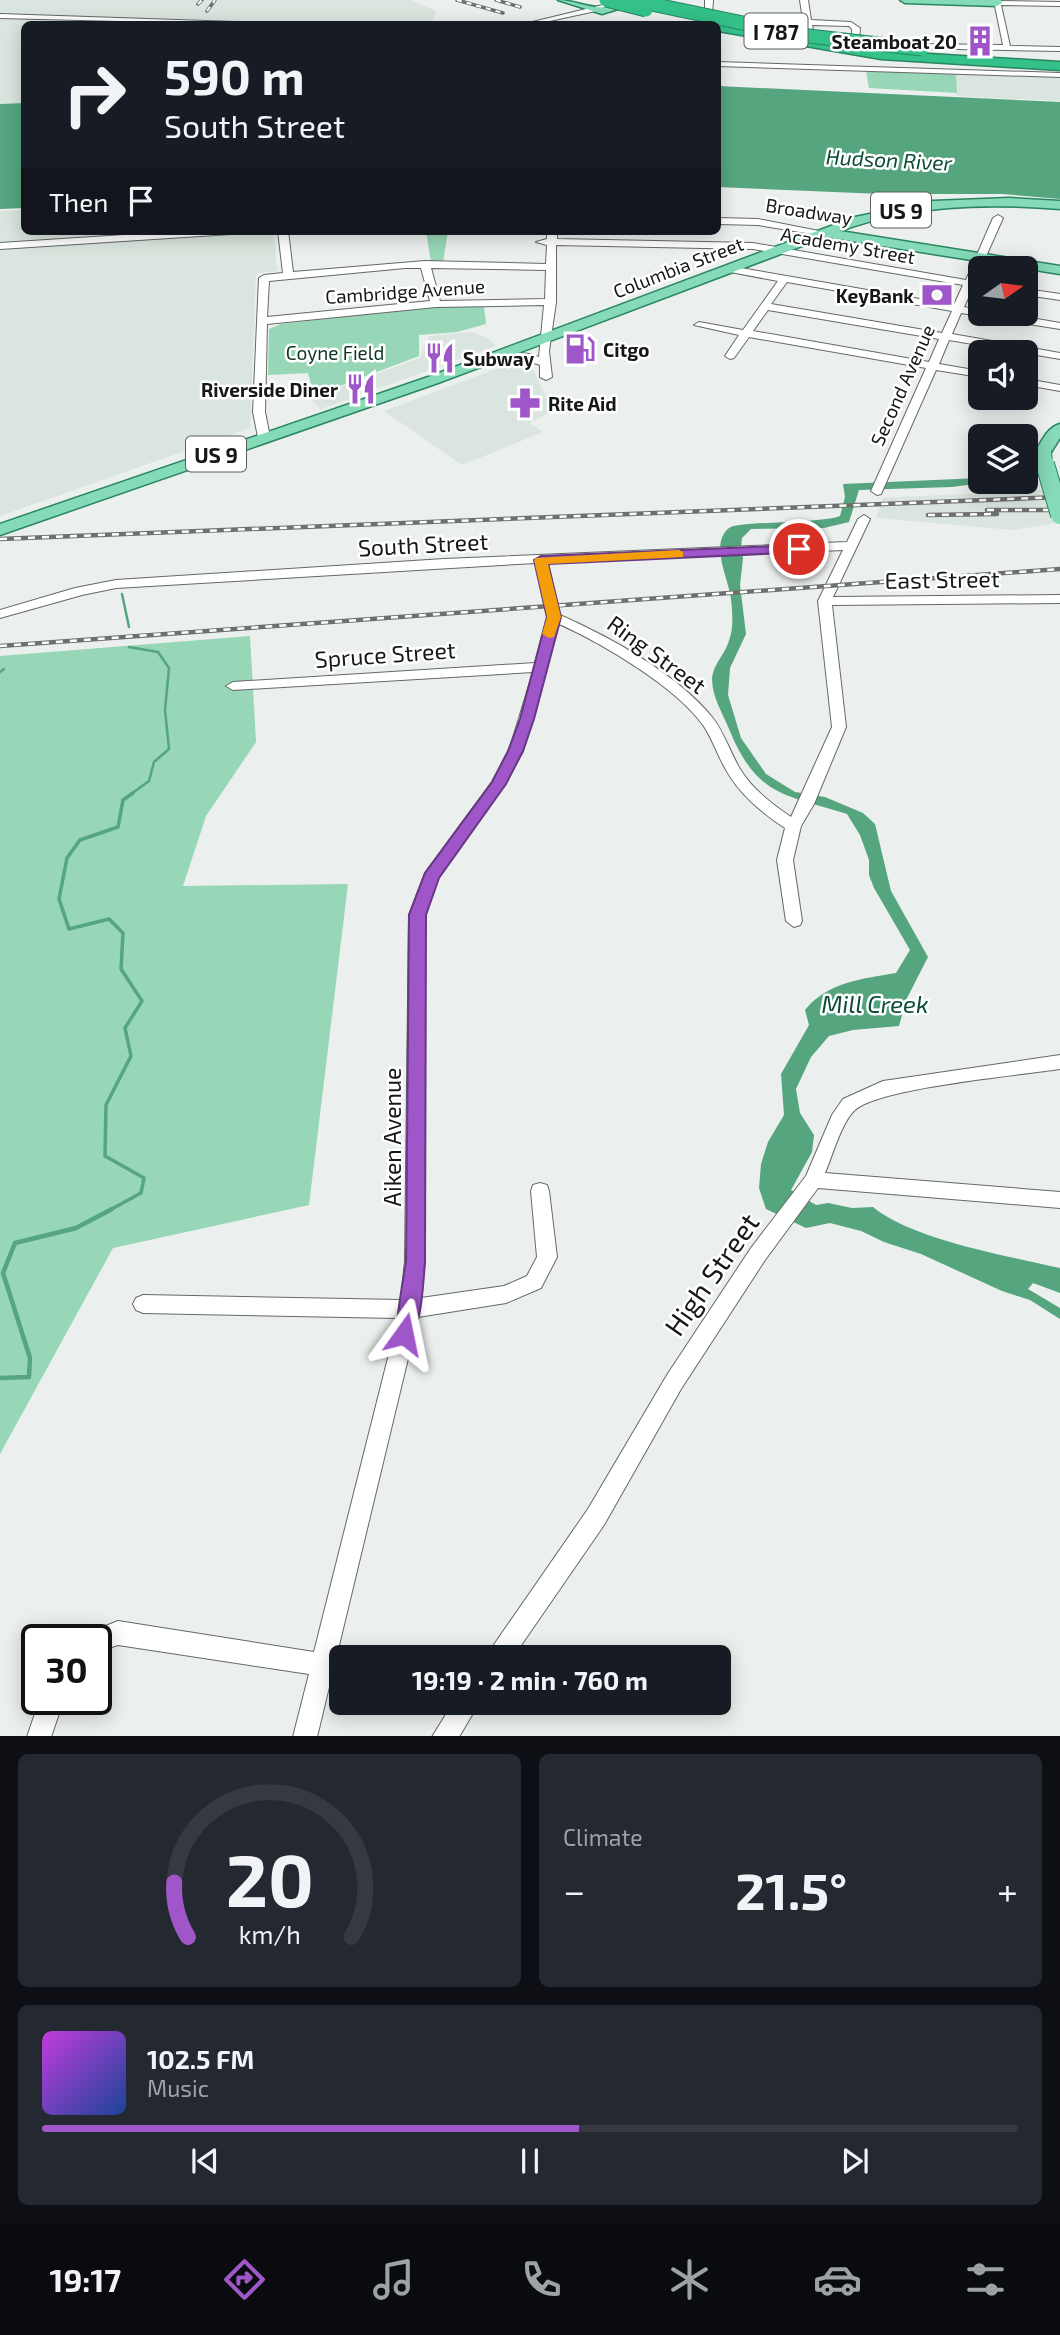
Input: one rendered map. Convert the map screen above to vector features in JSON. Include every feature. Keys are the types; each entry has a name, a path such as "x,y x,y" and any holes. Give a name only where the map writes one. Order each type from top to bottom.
{"highway":[{"name":"I 787","path":"631,0 800,36 922,49 1060,52"},
{"path":"601,7 707,20"},
{"name":"I 787","path":"721,28 778,39 915,58 1043,66 1060,70"},
{"path":"778,39 911,64 1060,70"}],"main road":[{"path":"563,0 601,7 642,0"},
{"path":"905,0 996,1"},
{"name":"US 9","path":"824,233 870,217 917,207 968,202 1060,207"},
{"name":"Columbia Street","path":"545,338 824,233"},
{"name":"Broadway","path":"824,233 974,256"},
{"name":"Broadway","path":"1038,266 1060,270"},
{"name":"US 9","path":"0,530 545,338"},
{"path":"1060,429 1050,439 1044,451 1044,461 1060,515"}],"street":[{"path":"541,21 631,0"},
{"path":"709,0 707,20 851,24 856,28 856,41"},
{"path":"804,0 810,37 1060,52"},
{"path":"1007,48 996,1 1060,5"},
{"path":"558,21 601,7"},
{"path":"0,16 148,21"},
{"path":"721,64 1060,70"},
{"name":"Second Avenue","path":"980,256 998,218"},
{"name":"Broadway","path":"721,221 758,222 824,233"},
{"path":"0,246 169,235"},
{"path":"283,235 288,274"},
{"path":"546,377 545,338 539,330 545,302 547,237"},
{"name":"Academy Street","path":"547,237 745,246 968,283"},
{"path":"425,264 436,304"},
{"path":"264,437 259,412 264,278 425,264 546,267"},
{"path":"729,269 968,311"},
{"path":"730,356 783,280"},
{"name":"Second Avenue","path":"879,485 968,283"},
{"path":"1038,294 1060,297"},
{"name":"Cambridge Avenue","path":"263,321 436,304 545,302"},
{"path":"765,306 1060,356"},
{"path":"1038,322 1060,326"},
{"path":"698,325 968,372"},
{"path":"493,357 530,357 545,363"},
{"path":"1038,384 1060,388"},
{"path":"793,921 785,860 793,826 809,798 839,727 825,601 864,519"},
{"name":"South Street","path":"0,614 80,591 116,584 444,563 852,546"},
{"name":"Aiken Avenue","path":"305,1736 410,1309 415,1261 417,915 431,877 498,784 516,751 554,617 541,560"},
{"name":"East Street","path":"825,601 1060,599"},
{"name":"Ring Street","path":"554,617 580,627 684,697 707,720 738,777 768,810 793,826"},
{"name":"Spruce Street","path":"233,686 540,667"},
{"name":"High Street","path":"507,1645 596,1517 674,1381 758,1254 809,1186 841,1115 849,1104 883,1088 1060,1062"},
{"path":"809,1186 1060,1200"},
{"path":"143,1304 410,1309 506,1294 534,1282 547,1256 540,1191"},
{"path":"112,1635 118,1633 323,1665"},
{"path":"39,1736 47,1715"},
{"path":"445,1736 459,1715"}],"shaded area":[{"path":"0,0 410,0 436,11 432,21 21,21 21,103 0,104"},
{"path":"956,73 1060,77 1060,101 957,96"},
{"path":"21,210 21,235 274,235 277,271 256,273 250,428 0,516 0,211"},
{"path":"471,332 486,337 496,346 321,409 309,398 420,358 429,336"},
{"path":"520,360 527,361 531,366 548,401 549,413 529,423 543,432 462,465 384,411"},
{"path":"1060,489 1060,522 1014,530 876,518 883,498 968,494 1038,494 1038,490"}],"green space":[{"path":"866,71 956,73 957,93 869,88"},
{"path":"427,235 447,235 443,262 431,262"},
{"name":"Coyne Field","path":"484,306 486,324 457,332 419,335 419,356 321,393 311,384 308,373 268,375 269,329 281,324 428,307"},
{"path":"250,636 256,742 206,816 183,886 348,884 309,1205 113,1248 0,1454 0,656"}],"water":[{"name":"Hudson River","path":"721,86 1060,102 1060,199 1003,194 881,194 721,187"},
{"path":"21,103 21,208 0,209 0,104"},
{"name":"Mill Creek","path":"968,479 968,485 952,487 859,490 849,522 824,528 751,529 742,538 740,585 746,634 730,668 728,695 741,738 766,774 795,792 825,797 863,813 875,824 891,891 928,957 906,1000 899,1026 853,1030 829,1036 811,1057 796,1089 800,1113 814,1135 812,1152 791,1190 816,1205 828,1203 852,1208 873,1207 890,1219 936,1238 1060,1268 1060,1293 1033,1283 1028,1289 1060,1308 1060,1319 1030,1300 1002,1291 921,1254 861,1231 830,1223 806,1228 766,1209 759,1188 761,1164 768,1142 784,1115 781,1074 809,1025 805,1010 824,993 846,983 896,973 910,950 874,888 869,875 869,860 860,835 847,814 789,796 762,781 740,751 712,686 715,667 728,644 732,625 730,591 720,552 723,535 729,528 747,524 840,516 845,497 843,484"}],"waterway":[{"path":"122,594 129,627"},
{"path":"129,647 158,652 169,668 165,710 169,749 154,762 149,781 131,794"},
{"path":"0,672 4,669"},
{"path":"108,1211 141,1193 144,1178 105,1156 106,1105 131,1056 125,1028 142,1001 121,969 123,933 109,919 69,929 59,899 67,858 80,840 118,827 123,800 133,793"},
{"path":"0,1378 29,1377 30,1358 3,1273 15,1243 76,1228 112,1209"}],"railway":[{"path":"198,4 202,0"},
{"path":"207,11 215,0"},
{"path":"457,0 503,13"},
{"path":"496,0 520,7"},
{"path":"0,539 1060,497"},
{"path":"987,510 1060,510"},
{"path":"928,515 997,514"},
{"path":"0,646 1060,569"}],"slow traffic":[{"path":"549,634 554,617 541,560 679,554"}],"place":[{"name":"Steamboat 20","path":"980,41"},
{"name":"KeyBank","path":"937,295"},
{"name":"Citgo","path":"580,349"},
{"name":"Subway","path":"440,358"},
{"name":"Riverside Diner","path":"361,389"},
{"name":"Rite Aid","path":"525,403"}],"route":[{"path":"404,1334 410,1309 415,1261 417,915 431,877 498,784 516,751 554,617 541,560 799,549"}]}
